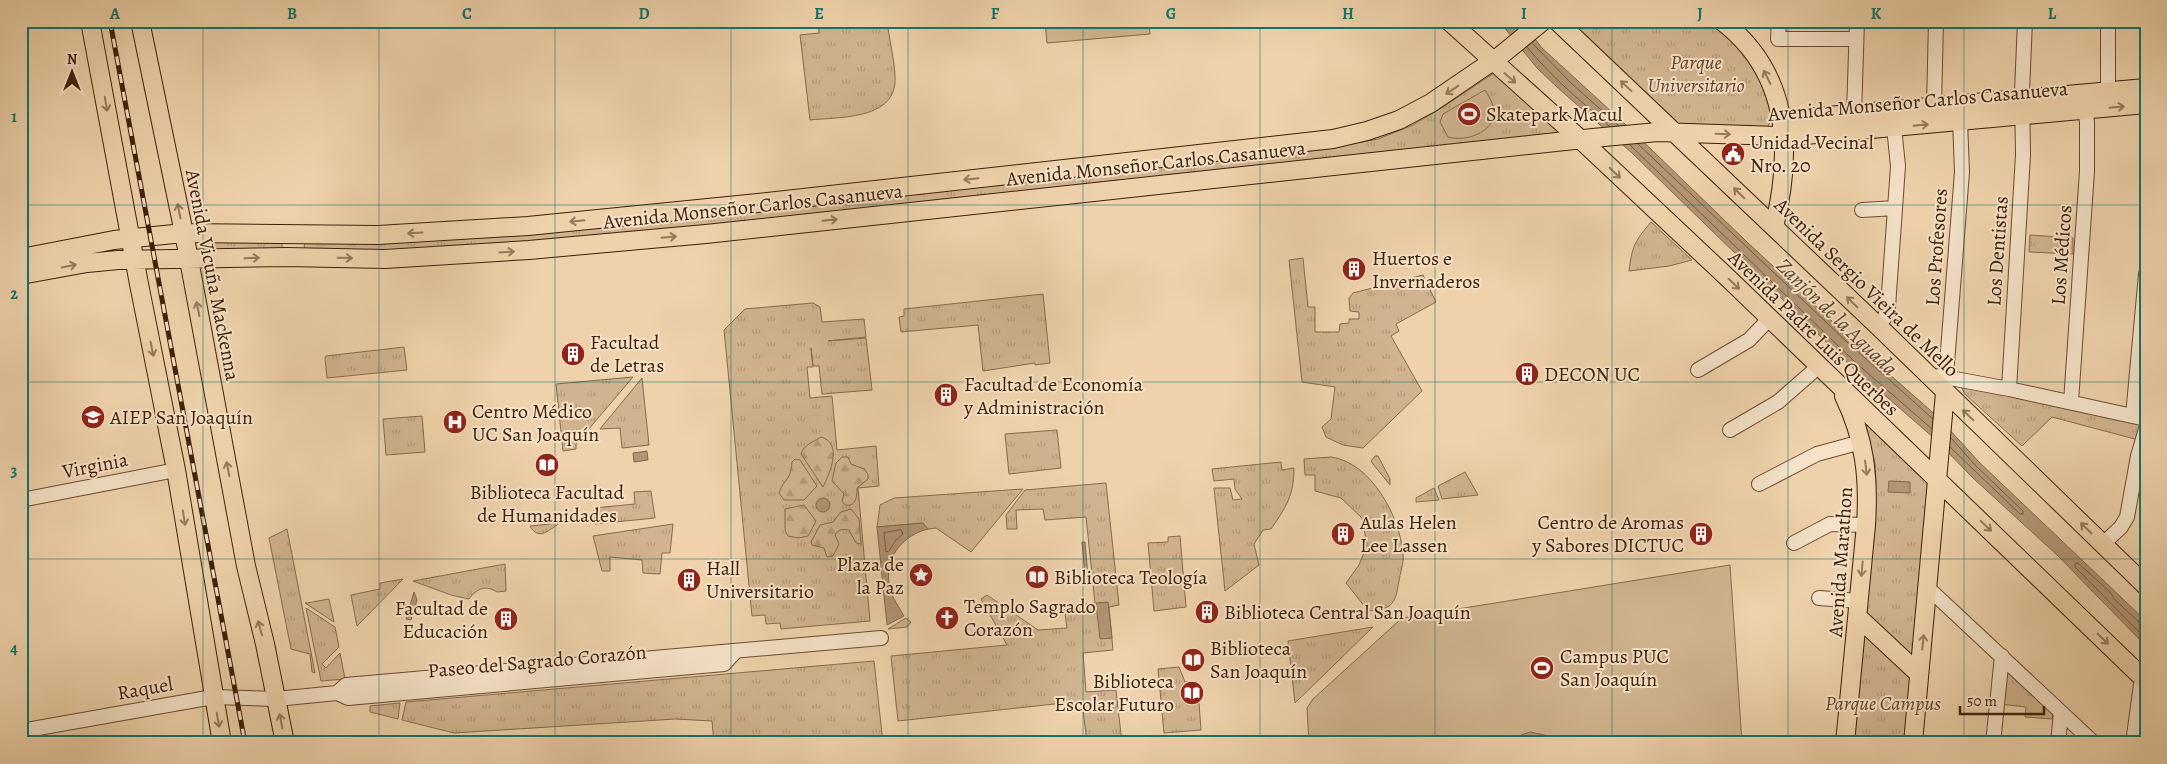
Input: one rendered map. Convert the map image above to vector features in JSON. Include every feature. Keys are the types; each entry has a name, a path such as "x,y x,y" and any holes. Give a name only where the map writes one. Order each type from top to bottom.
{"main road":[{"path":"90,21 134,259 176,470 222,743"},
{"name":"Avenida Vicuña Mackenna","path":"140,21 176,233 189,259 246,566 285,743"},
{"name":"Avenida Padre Luis Querbes","path":"1449,21 1499,57 1586,138 1818,367 1939,472 1962,504 2144,679"},
{"name":"Avenida Sergio Vieira de Mello","path":"1557,21 1666,132 1774,227 1928,376 1946,385 2146,586"},
{"path":"1722,21 1739,36 1757,59 1772,87 1784,128 1783,181 1774,227"},
{"name":"Avenida Monseñor Carlos Casanueva","path":"21,258 131,238 176,233 378,235 528,226 748,204 1333,139 1367,131 1399,120 1439,98 1499,57 1540,23"},
{"name":"Avenida Monseñor Carlos Casanueva","path":"21,275 87,263 134,259 401,258 529,250 706,234 1586,138 1666,132 1894,127 1960,121 2108,91 2146,88"},
{"name":"Avenida Monseñor Carlos Casanueva","path":"1784,128 1854,114 1934,106 2085,109 2146,104"},
{"path":"1913,743 1946,385"},
{"name":"Avenida Marathon","path":"1841,388 1861,442 1868,478 1866,525 1845,743"},
{"path":"1935,514 1949,507 1962,504"},
{"path":"1858,609 1919,674"}],"street":[{"path":"1779,21 1778,38 1856,40"},
{"path":"1854,114 1857,21"},
{"path":"1934,106 1936,21"},
{"name":"Los Dentistas","path":"2009,389 2023,155 2022,107 2025,21"},
{"path":"2108,21 2108,91"},
{"name":"Los Médicos","path":"2071,402 2087,171 2087,122 2085,109"},
{"name":"Los Profesores","path":"1946,385 1962,172 1960,121"},
{"path":"1878,326 1888,307 1898,166 1894,127"},
{"path":"1862,210 1895,208"},
{"path":"1946,385 2009,389 2140,418 2146,274"},
{"path":"1698,370 1752,338 1770,318"},
{"path":"1730,430 1778,402 1818,367"},
{"path":"2103,544 2122,527 2127,517 2138,456 2146,428"},
{"path":"1759,484 1816,454 1861,442"},
{"name":"Virginia","path":"21,500 176,470"},
{"path":"1794,543 1830,524 1866,525"},
{"path":"1928,588 2094,743"},
{"path":"1818,598 1858,609"},
{"name":"Paseo del Sagrado Corazón","path":"276,699 336,693 348,698 724,664 736,651 882,638"},
{"path":"1993,743 2002,656"},
{"path":"2133,743 2144,679"},
{"name":"Raquel","path":"21,732 214,697 276,699"},
{"path":"2058,743 2061,712"}],"green space":[{"path":"818,21 887,21 895,83 892,95 884,104 862,114 810,120 800,35 819,33"},
{"path":"1045,21 1149,21 1150,34 1047,43"},
{"name":"Parque Universitario","path":"1563,21 1711,21 1749,58 1762,81 1774,114 1767,128 1677,126"},
{"path":"1494,73 1560,132 1557,138 827,215 409,252 306,251 304,246 306,241 1173,165 1319,150 1378,139 1413,125"},
{"name":"Skatepark Macul","path":"1485,90 1494,109 1493,119 1489,125 1484,130 1470,137 1448,137 1440,122 1443,114"},
{"path":"1651,222 1692,260 1669,266 1629,271 1631,255 1635,244"},
{"path":"2030,235 2073,238 2073,254 2029,252"},
{"path":"213,237 282,241 282,249 213,253"},
{"path":"1303,258 1308,307 1315,307 1315,332 1339,332 1340,324 1349,323 1349,319 1359,319 1359,312 1350,311 1349,298 1353,293 1423,275 1436,302 1396,324 1399,331 1391,336 1422,391 1363,448 1343,445 1326,437 1322,427 1331,419 1335,387 1302,382 1289,260"},
{"path":"1043,294 1050,363 1035,365 1035,363 983,371 978,325 901,332 899,317 904,316 904,309"},
{"path":"813,303 820,307 822,322 864,319 866,337 828,341 866,338 872,390 822,394 819,366 813,366 811,348 813,367 807,367 810,398 832,396 837,450 876,446 879,486 858,488 870,621 781,629 780,623 766,624 765,615 752,616 724,330 745,309"},
{"path":"404,347 407,370 327,378 326,356"},
{"path":"633,377 576,444 576,449 563,451 556,384"},
{"path":"642,378 649,445 622,448 620,428 600,429"},
{"path":"1957,381 2146,426 2146,442 2052,417 2022,446 1966,395"},
{"path":"422,416 425,452 386,455 383,419"},
{"name":"Parque Campus","path":"1863,418 1931,483 1907,743 1851,743 1876,483 1875,463"},
{"path":"1057,430 1061,468 1009,474 1005,434"},
{"path":"821,437 828,440 832,445 833,452 829,474 823,487 801,454 807,446"},
{"path":"1375,456 1378,456 1390,479 1390,485 1371,461"},
{"path":"842,457 848,457 851,464 864,469 868,474 868,479 857,488 854,503 849,505 845,505 842,501 844,494 832,481 836,463"},
{"path":"1331,457 1345,461 1359,469 1371,480 1390,509 1397,525 1403,561 1395,598 1392,604 1385,608 1371,611 1365,607 1346,583 1359,565 1367,545 1362,518 1341,498 1315,491 1315,475 1305,475 1304,459"},
{"path":"795,459 800,460 817,486 804,500 784,500 779,493"},
{"path":"1281,462 1282,470 1294,468 1293,486 1288,501 1271,529 1263,530 1254,544 1259,565 1225,591 1214,488 1230,488 1233,500 1242,499 1235,489 1234,479 1214,481 1212,469"},
{"path":"1465,472 1478,495 1442,499 1438,486"},
{"path":"1106,483 1119,605 1109,607 1113,650 1083,653 1086,692 1116,690 1122,743 1087,743 1082,701 898,721 891,656 1007,645 981,599 987,595 1038,630 1067,628 1064,606 1095,603 1086,517 1045,520 1043,509 1016,510 1017,529 1007,529 1006,515 1025,490"},
{"path":"1434,488 1439,500 1416,502 1416,498"},
{"path":"1023,489 971,552 936,528 928,529 922,523 877,527 880,505 894,498"},
{"path":"651,491 655,518 595,524 594,508 635,504 634,492"},
{"path":"804,505 816,521 808,536 798,538 788,536 785,530 785,509"},
{"path":"851,509 859,519 861,544 856,543 849,530 839,531 835,535 839,544 833,556 827,557 824,548 812,545 811,542 820,525 833,522 841,512"},
{"path":"560,523 541,534 533,531 530,526"},
{"path":"673,524 670,553 662,553 660,574 643,573 642,560 610,557 610,571 602,571 593,536"},
{"path":"287,529 315,673 312,672 310,654 291,649 269,538"},
{"path":"1180,536 1186,607 1154,611 1148,543 1168,542 1168,537"},
{"path":"505,564 506,591 497,592 485,588 475,592 469,599 451,595 413,581"},
{"name":"Campus PUC San Joaquín","path":"1730,565 1742,743 1309,743 1307,708 1313,699 1402,618"},
{"path":"403,579 357,626 351,595 380,589 380,583"},
{"path":"329,599 334,622 305,603 307,603"},
{"path":"306,608 335,627 339,647 322,664 326,668 340,653 345,679 321,681"},
{"path":"906,618 911,622 907,627 888,629"},
{"path":"1373,627 1295,703 1288,641"},
{"path":"874,661 883,743 714,743 712,721 675,719 454,733 402,720 406,702"},
{"path":"1179,667 1185,682 1188,682 1186,697 1199,703 1201,730 1164,733 1158,669"},
{"path":"2005,668 2053,708 2052,719 2025,717 2026,707 2000,704"},
{"path":"400,703 398,719 370,712 370,706"}],"water":[{"path":"1499,21 1521,21 1542,48 1625,124 1746,241 1938,417 1979,462 2146,621 2146,646 2057,555 1973,478 1934,438 1851,366 1632,153 1537,68"},
{"path":"647,451 648,460 634,462 633,453"},
{"path":"1889,481 1910,482 1910,493 1888,492"},
{"path":"823,498 828,500 830,505 828,510 823,512 818,510 816,505 818,500"},
{"path":"923,523 928,529 907,539 893,555 888,576 894,599 904,616 887,625 877,527"},
{"path":"1082,542 1085,542 1088,576 1085,576"},
{"path":"414,592 417,600 411,620 406,619"},
{"path":"1108,602 1112,638 1100,639 1096,603"},
{"path":"1530,732 1549,736 1557,743 1511,743 1521,735"}],"railway":[{"path":"110,21 245,743"}],"place":[{"name":"Skatepark Macul","path":"1469,114"},
{"name":"Unidad Vecinal Nro. 20","path":"1733,154"},
{"name":"Huertos e Invernaderos","path":"1354,269"},
{"name":"Facultad de Letras","path":"573,354"},
{"name":"DECON UC","path":"1527,374"},
{"name":"Facultad de Economía y Administración","path":"946,395"},
{"name":"AIEP San Joaquín","path":"93,417"},
{"name":"Centro Médico UC San Joaquín","path":"455,422"},
{"name":"Biblioteca Facultad de Humanidades","path":"547,465"},
{"name":"Aulas Helen Lee Lassen","path":"1343,534"},
{"name":"Centro de Aromas y Sabores DICTUC","path":"1701,534"},
{"name":"Plaza de la Paz","path":"921,575"},
{"name":"Biblioteca Teología","path":"1037,577"},
{"name":"Hall Universitario","path":"689,580"},
{"name":"Biblioteca Central San Joaquín","path":"1207,612"},
{"name":"Templo Sagrado Corazón","path":"947,618"},
{"name":"Facultad de Educación","path":"506,619"},
{"name":"Biblioteca San Joaquín","path":"1193,660"},
{"name":"Campus PUC San Joaquín","path":"1542,668"},
{"name":"Biblioteca Escolar Futuro","path":"1192,693"}],"water label":[{"name":"Zanjón de la Aguada","path":"1837,317"}]}
